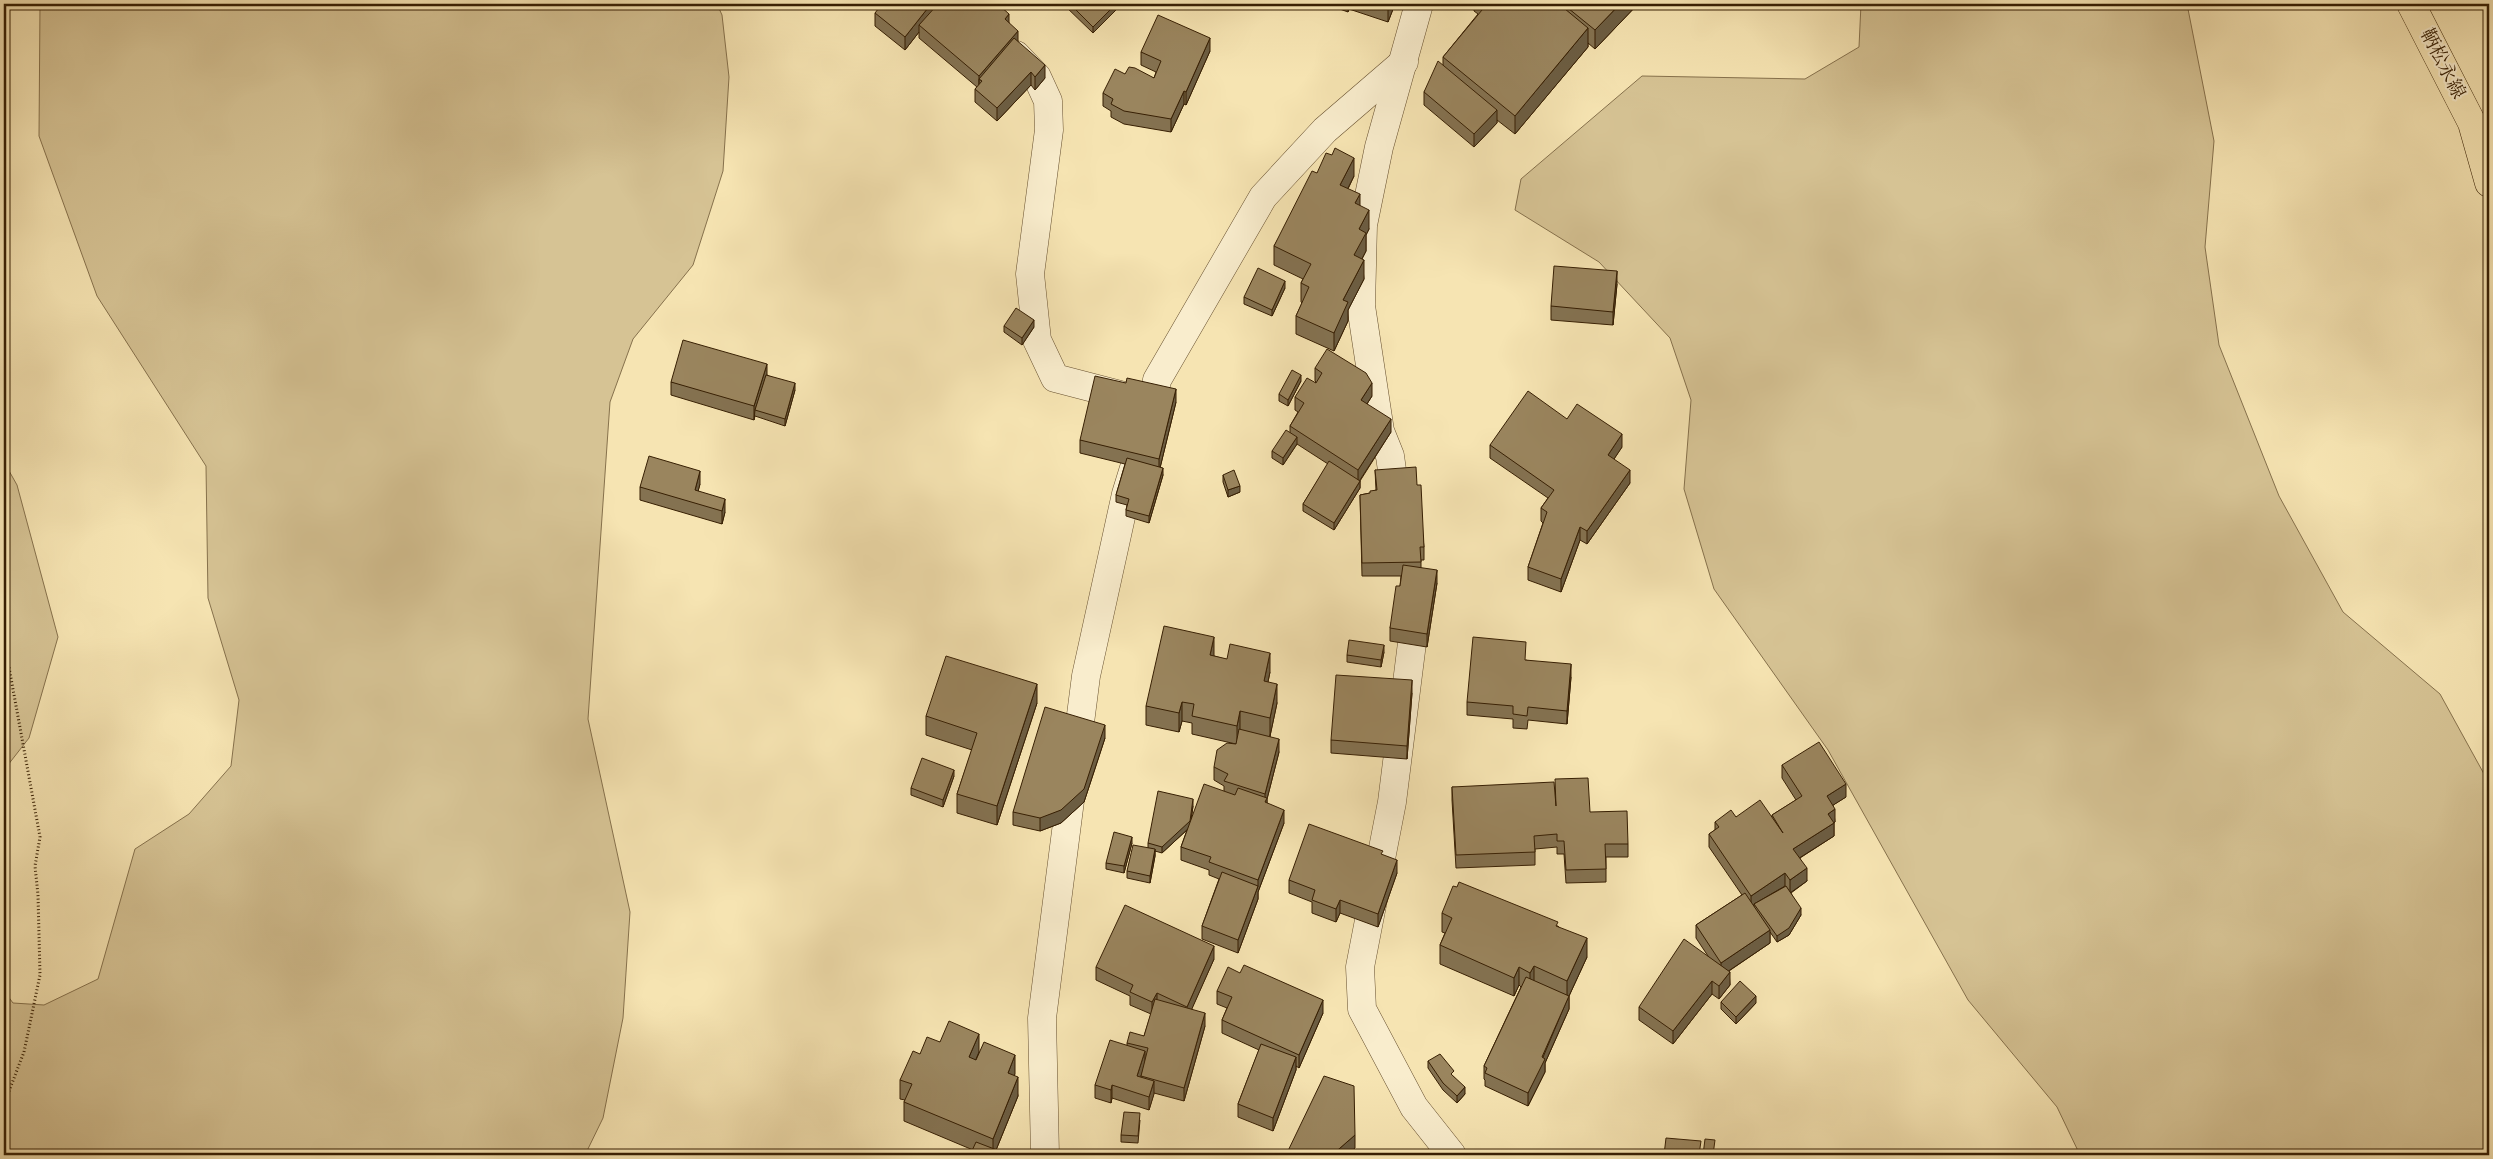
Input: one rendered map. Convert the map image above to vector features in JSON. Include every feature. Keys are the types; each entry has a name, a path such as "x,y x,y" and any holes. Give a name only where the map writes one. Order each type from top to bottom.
{"main road":[{"name":"鞆松永線","path":"2411,4 2472,123 2489,182"}],"street":[{"path":"1401,532 1390,456 1380,431 1361,306 1363,225 1379,147 1419,4"},
{"path":"997,34 1037,77 1048,101 1049,130 1030,274 1037,340 1055,378 1154,404"},
{"path":"1045,1155 1042,1018 1086,676 1126,494 1154,404 1157,380 1263,197 1325,130 1404,62"},
{"path":"1408,579 1414,627 1392,802 1360,967 1362,1009 1414,1107 1452,1155"}],"path":[{"path":"4,640 40,837 35,866 38,895 40,974 24,1052 4,1104"}],"shaded area":[{"path":"40,4 717,4 722,15 729,77 723,171 693,265 633,339 610,402 588,719 630,912 623,1018 603,1118 585,1155 4,1155 4,991 13,1003 44,1005 98,979 135,849 189,814 231,766 239,700 208,598 206,466 97,296 39,136"},
{"path":"1861,4 2187,4 2214,141 2205,247 2219,345 2279,496 2343,612 2440,694 2489,783 2489,1155 2080,1155 2057,1107 1968,1000 1828,750 1714,589 1684,489 1691,400 1670,338 1599,262 1515,210 1521,179 1642,76 1805,79 1859,47"},
{"path":"4,462 17,485 58,637 29,738 4,770"}],"building":[{"path":"882,4 931,4 905,37 875,13"},
{"path":"938,4 998,4 1009,14 1005,19 1018,31 979,76 919,25"},
{"path":"1070,4 1116,4 1093,27"},
{"path":"1373,4 1390,4 1388,9"},
{"path":"1487,4 1559,4 1588,28 1515,116 1443,57"},
{"path":"1563,4 1620,4 1595,30"},
{"path":"1158,15 1210,38 1186,92 1184,91 1171,119 1124,111 1111,104 1113,99 1103,93 1115,69 1125,74 1129,67 1135,68 1154,78 1161,61 1141,52"},
{"path":"1014,38 1045,65 1035,77 1031,72 997,108 975,89 982,81 979,79"},
{"path":"1438,61 1497,110 1474,134 1424,92"},
{"path":"1335,148 1354,158 1340,185 1360,194 1355,203 1369,210 1359,229 1366,233 1354,255 1364,260 1343,300 1348,302 1334,333 1296,316 1309,287 1301,283 1311,264 1274,246 1312,171 1317,173 1326,153 1332,155"},
{"path":"1554,266 1617,271 1613,312 1551,306"},
{"path":"1258,268 1285,281 1272,310 1244,297"},
{"path":"1016,308 1034,320 1022,338 1004,326"},
{"path":"683,340 767,364 754,406 671,382"},
{"path":"1327,349 1366,373 1372,383 1361,400 1391,419 1358,470 1290,426 1304,403 1295,397 1307,378 1316,383 1322,373 1315,368"},
{"path":"1292,370 1301,375 1288,400 1279,394"},
{"path":"766,375 795,383 785,419 755,410"},
{"path":"1095,376 1126,383 1127,378 1176,389 1159,459 1080,440"},
{"path":"1528,391 1567,419 1577,404 1622,434 1608,455 1630,470 1587,531 1580,527 1561,579 1528,567 1547,512 1541,508 1554,490 1490,445"},
{"path":"1286,430 1297,437 1283,458 1272,451"},
{"path":"649,456 700,471 695,490 725,499 722,511 640,487"},
{"path":"1127,458 1163,468 1149,516 1126,510 1129,499 1116,495"},
{"path":"1329,461 1360,481 1334,523 1303,504"},
{"path":"1416,467 1417,485 1421,485 1424,547 1420,547 1421,562 1362,563 1360,495 1377,490 1375,470"},
{"path":"1234,470 1240,486 1228,490 1223,475"},
{"path":"1403,565 1437,570 1427,634 1390,628 1396,586 1400,586"},
{"path":"1164,626 1214,637 1210,655 1227,659 1230,644 1270,653 1264,681 1277,684 1270,718 1240,711 1237,726 1192,716 1194,704 1182,702 1179,713 1146,706"},
{"path":"1473,637 1526,642 1525,660 1571,664 1567,711 1528,707 1527,716 1513,714 1513,706 1467,702"},
{"path":"1349,640 1384,645 1381,660 1347,655"},
{"path":"946,656 1037,684 997,806 957,794 977,733 926,716"},
{"path":"1336,675 1412,680 1407,746 1331,740"},
{"path":"1045,707 1105,725 1084,789 1061,810 1040,818 1013,812"},
{"path":"1239,729 1279,739 1265,794 1224,781 1228,774 1214,767 1217,750 1227,743 1236,744"},
{"path":"1819,742 1846,784 1827,796 1835,809 1828,814 1834,823 1793,849 1807,868 1790,880 1785,873 1751,896 1709,834 1719,827 1715,822 1731,810 1736,817 1760,800 1783,833 1772,815 1802,796 1782,765"},
{"path":"922,758 954,770 943,800 911,788"},
{"path":"1588,778 1590,812 1627,811 1628,844 1605,844 1606,869 1566,870 1564,841 1557,841 1557,834 1534,836 1535,852 1456,855 1452,787 1554,782 1556,806 1555,779"},
{"path":"1204,784 1235,795 1238,788 1267,798 1265,802 1284,810 1258,880 1209,862 1211,857 1181,847"},
{"path":"1158,791 1193,799 1190,821 1162,847 1148,843"},
{"path":"1309,824 1383,851 1381,854 1397,860 1378,914 1340,900 1336,909 1312,900 1315,890 1289,880"},
{"path":"1114,832 1132,837 1124,866 1106,863"},
{"path":"1133,845 1155,849 1150,876 1127,871"},
{"path":"1222,872 1258,886 1238,940 1202,926"},
{"path":"1459,882 1558,922 1556,926 1587,938 1567,981 1534,966 1530,973 1519,967 1514,978 1440,945 1452,918 1442,913 1453,886 1457,887"},
{"path":"1786,886 1801,908 1789,928 1777,936 1754,904"},
{"path":"1745,893 1770,930 1721,963 1696,925"},
{"path":"1125,905 1214,946 1187,1007 1157,993 1152,1002 1130,992 1133,985 1096,967"},
{"path":"1684,939 1730,972 1719,986 1712,981 1673,1031 1639,1007"},
{"path":"1244,965 1323,1000 1299,1055 1222,1020 1232,997 1217,991 1228,967 1240,973"},
{"path":"1526,977 1569,996 1542,1057 1545,1059 1528,1093 1485,1073 1487,1068 1484,1066"},
{"path":"1740,981 1756,996 1736,1017 1721,1002"},
{"path":"1155,999 1205,1013 1184,1088 1141,1076 1148,1048 1127,1043 1130,1032 1144,1036"},
{"path":"949,1021 979,1034 969,1057 976,1060 984,1042 1015,1055 1008,1073 1018,1077 993,1139 904,1102 912,1084 900,1080 913,1051 920,1054 927,1037 940,1042"},
{"path":"1110,1040 1145,1051 1137,1076 1154,1081 1149,1097 1112,1085 1111,1090 1095,1085"},
{"path":"1261,1044 1296,1057 1273,1118 1238,1104"},
{"path":"1440,1054 1454,1071 1451,1074 1465,1087 1457,1096 1443,1083 1428,1061"},
{"path":"1324,1076 1354,1086 1355,1135 1332,1155 1286,1155"},
{"path":"1124,1112 1140,1113 1138,1136 1121,1135"},
{"path":"1666,1138 1701,1141 1699,1155 1664,1155"},
{"path":"1705,1139 1715,1140 1713,1155 1703,1155"},
{"path":"976,1142 1010,1155 970,1155"}]}
